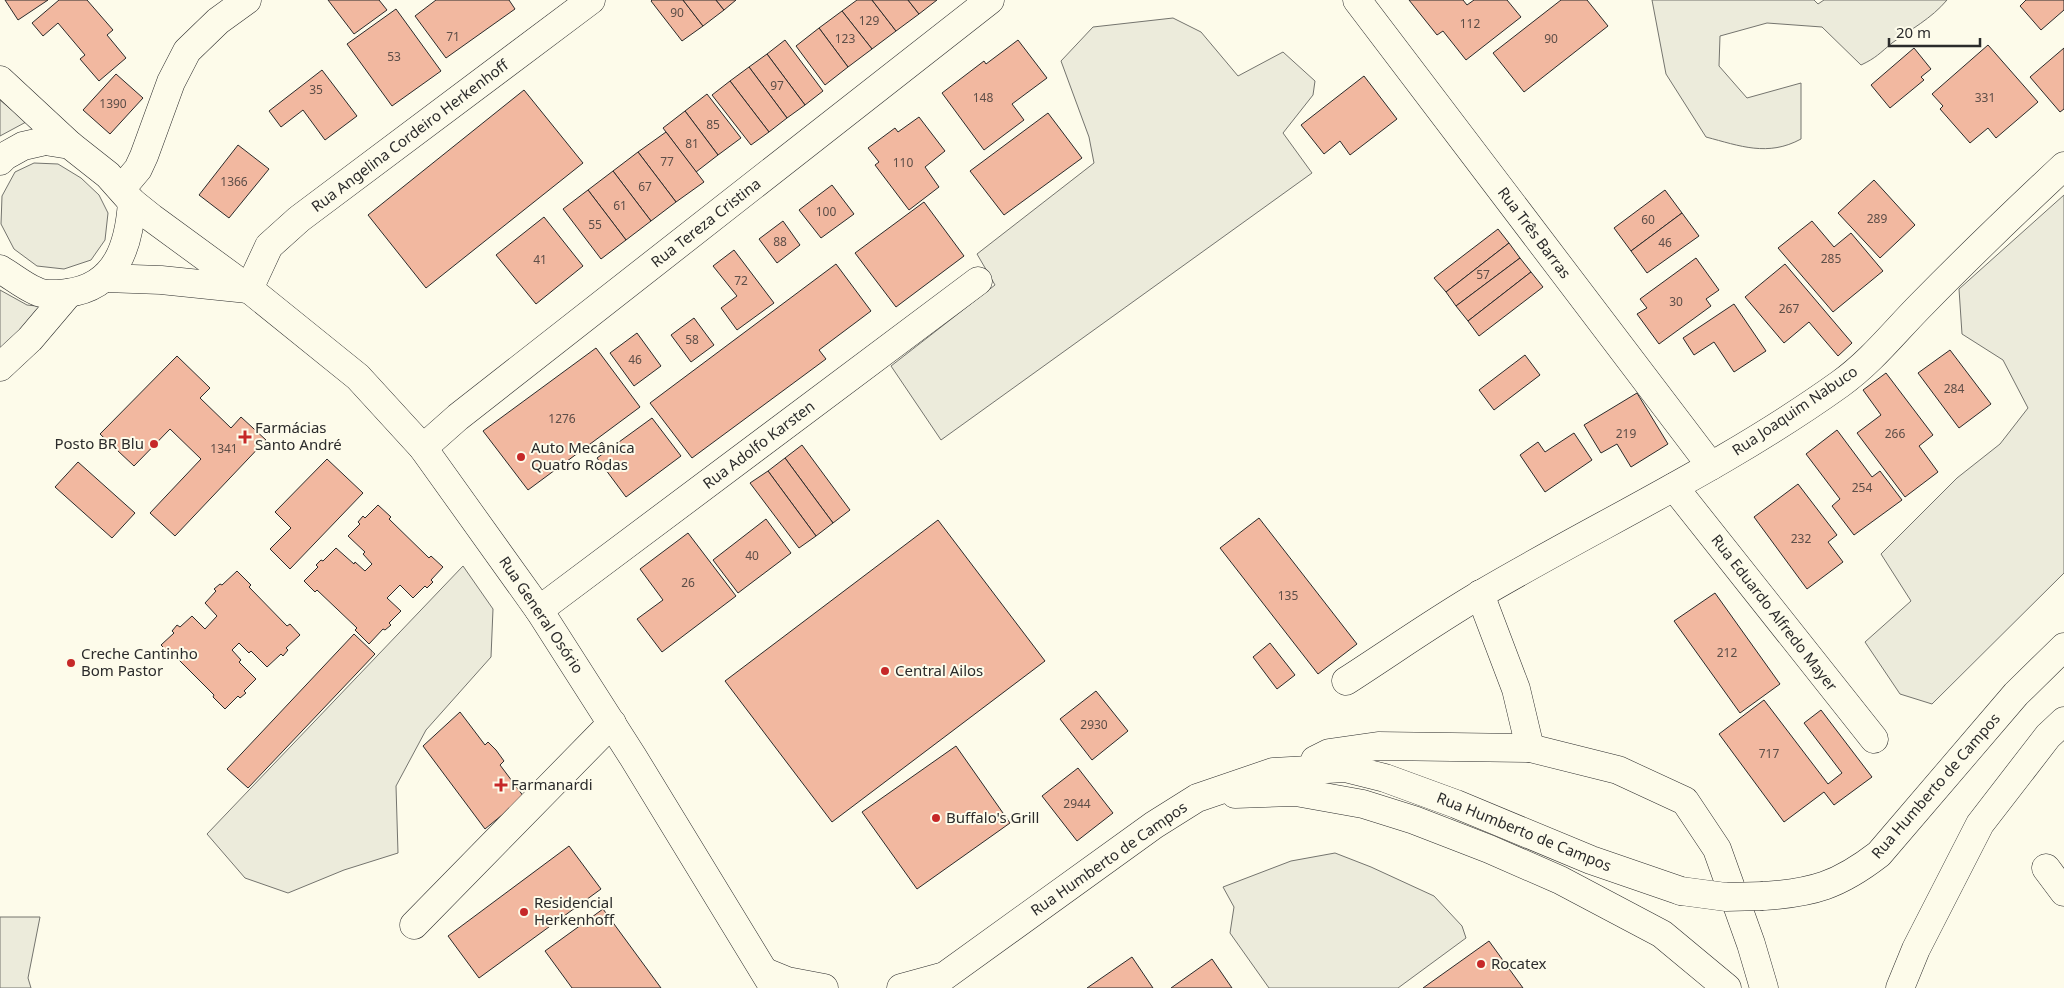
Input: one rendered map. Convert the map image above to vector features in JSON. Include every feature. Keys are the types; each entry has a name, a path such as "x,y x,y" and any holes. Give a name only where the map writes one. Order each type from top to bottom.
{"main road":[{"path":"0,268 37,292 53,295 70,293 88,287 105,278 117,263 125,248 130,224 127,195 144,156 170,82 187,51 218,21 247,0"},
{"name":"Rua Angelina Cordeiro Herkenhoff","path":"249,289 269,246 299,219 591,0"},
{"name":"Rua Tereza Cristina","path":"423,448 458,417 990,0"},
{"name":"Rua Três Barras","path":"1357,0 1712,466"},
{"path":"0,80 70,145"},
{"path":"0,161 4,156 23,146 44,141 70,145"},
{"name":"Rua General Osório","path":"70,145 92,161 127,195 180,240 249,289 358,377 423,448 539,610 612,723 769,980"},
{"name":"Rua Joaquim Nabuco","path":"1346,681 1480,594 1712,466 1759,438 1841,384 1881,349 1919,306 1994,230 2064,166"},
{"path":"105,278 162,280 249,289"},
{"name":"Rua Adolfo Karsten","path":"539,610 978,281"},
{"path":"0,367 30,339 70,293"},
{"name":"Rua Eduardo Alfredo Mayer","path":"1674,487 1874,739"},
{"path":"1480,594 1516,689 1530,748"},
{"name":"Rua Humberto de Campos","path":"901,988 935,982 1098,864 1196,798 1273,772 1298,769 1346,768 1385,778 1456,804 1591,860 1681,891 1726,897 1798,894 1834,883 1858,870 1879,854 2016,694 2064,647"},
{"path":"1900,988 1916,949 1980,824 2048,736 2064,721"},
{"path":"414,925 612,723"},
{"path":"1298,769 1329,753 1378,746 1530,748 1618,770 1685,801 1717,849 1751,944 1764,988"},
{"path":"1196,798 1251,792 1296,792 1363,804 1414,820 1489,849 1560,880 1669,940 1727,988"},
{"path":"2046,868 2064,892"},
{"path":"769,980 787,980 824,988"}],"shaded area":[{"path":"1652,0 1814,0 1818,4 1824,0 1947,0 1928,18 1874,58 1861,65 1822,27 1767,23 1720,36 1719,66 1747,98 1801,83 1801,139 1777,148 1765,149 1742,146 1706,137 1666,74"},
{"path":"1173,18 1201,32 1238,76 1283,52 1315,81 1313,95 1283,133 1312,173 941,440 891,366 995,285 977,254 1094,163 1089,137 1061,61 1093,27"},
{"path":"0,100 26,122 0,136"},
{"path":"34,163 58,164 81,178 99,195 108,213 105,240 91,260 64,269 37,266 14,249 1,224 2,196 15,172"},
{"path":"2064,195 2064,573 1932,704 1900,694 1865,642 1911,601 1881,554 1957,478 2000,444 2028,408 2003,360 1962,334 1959,289"},
{"path":"0,290 27,305 46,307 0,353"},
{"path":"463,566 493,609 491,657 426,730 396,786 398,853 344,870 288,893 245,878 207,834"},
{"path":"1335,853 1371,867 1434,896 1462,926 1466,938 1398,988 1269,988 1230,933 1234,907 1223,887 1291,861"},
{"path":"0,917 40,917 28,978 31,988 0,988"}],"building":[{"path":"5,0 48,0 18,20"},
{"path":"59,0 87,0 113,30 107,35 126,58 99,81 80,59 85,55 58,23 43,36 32,23"},
{"path":"328,0 379,0 387,10 354,34"},
{"path":"436,0 509,0 515,9 446,58 415,16"},
{"path":"652,0 683,0 703,26 682,41"},
{"path":"683,0 716,0 724,10 703,26"},
{"path":"716,0 736,0 724,10"},
{"path":"857,0 872,0 896,31 872,49 842,11"},
{"path":"872,0 908,0 919,14 896,31"},
{"path":"908,0 937,0 919,14"},
{"path":"1409,0 1463,0 1467,5 1474,0 1507,0 1521,17 1466,60 1443,31 1437,35"},
{"path":"1561,0 1587,0 1608,26 1524,92 1493,53"},
{"path":"2026,0 2064,0 2064,10 2041,30 2020,6"},
{"path":"396,9 441,71 392,106 347,44"},
{"path":"842,11 872,49 848,67 819,28"},
{"path":"819,28 848,67 825,85 796,46"},
{"path":"785,40 823,91 805,105 767,54"},
{"path":"1018,40 1047,78 1012,104 1024,120 984,150 942,93 984,61 986,64"},
{"path":"1988,45 2038,102 1996,138 1988,128 1970,143 1940,109 1943,106 1932,94"},
{"path":"1914,48 1931,69 1921,77 1924,80 1890,108 1871,85"},
{"path":"2064,48 2064,109 2060,112 2030,77"},
{"path":"767,54 805,105 787,118 749,67"},
{"path":"749,67 787,118 769,132 730,81"},
{"path":"322,70 357,116 325,140 303,110 281,127 269,111"},
{"path":"116,74 143,98 110,134 83,110"},
{"path":"1364,76 1397,119 1350,155 1340,141 1324,154 1301,125"},
{"path":"730,81 769,132 751,145 712,95"},
{"path":"524,90 583,163 426,288 368,215"},
{"path":"707,94 741,138 718,155 685,111"},
{"path":"685,111 718,155 696,172 663,128"},
{"path":"1048,113 1082,158 1004,215 970,171"},
{"path":"919,117 945,151 925,167 939,187 909,210 875,165 879,162 868,148 895,128 898,132"},
{"path":"666,132 704,182 676,202 638,152"},
{"path":"238,145 269,169 229,218 199,195"},
{"path":"638,152 676,202 651,221 613,171"},
{"path":"613,171 651,221 626,240 588,190"},
{"path":"1874,180 1915,225 1880,258 1838,213"},
{"path":"832,185 854,214 821,238 799,210"},
{"path":"588,190 626,240 601,259 563,209"},
{"path":"1665,190 1682,213 1631,251 1614,228"},
{"path":"924,202 964,256 896,307 855,253"},
{"path":"1682,213 1699,236 1647,273 1631,251"},
{"path":"544,217 583,266 536,304 496,255"},
{"path":"783,221 800,245 777,263 759,239"},
{"path":"1812,221 1834,247 1851,233 1883,271 1833,312 1778,248"},
{"path":"1498,229 1509,243 1446,292 1434,278"},
{"path":"1509,243 1520,258 1456,306 1446,292"},
{"path":"734,250 774,303 737,330 721,308 737,296 713,266"},
{"path":"1520,258 1531,272 1468,321 1456,306"},
{"path":"1696,258 1719,290 1706,299 1711,306 1659,344 1637,314 1647,308 1640,299"},
{"path":"836,264 871,311 819,350 826,359 692,458 650,403"},
{"path":"1785,264 1852,343 1838,356 1809,322 1784,343 1745,297"},
{"path":"1531,272 1543,287 1479,336 1468,321"},
{"path":"1734,304 1766,351 1734,372 1714,342 1694,355 1683,338"},
{"path":"694,318 714,345 691,362 671,335"},
{"path":"637,333 661,366 634,386 610,353"},
{"path":"596,348 640,407 528,490 483,431"},
{"path":"1950,350 1991,404 1959,428 1918,373"},
{"path":"1525,355 1540,375 1494,410 1479,390"},
{"path":"177,356 210,388 200,398 231,428 241,417 266,440 175,536 150,513 201,459 170,429 134,466 100,434"},
{"path":"1886,373 1933,435 1919,446 1938,472 1905,497 1857,433 1881,415 1863,390"},
{"path":"1637,393 1668,444 1631,467 1617,444 1601,453 1584,425"},
{"path":"652,418 681,456 626,497 597,458"},
{"path":"1837,430 1872,477 1880,471 1902,500 1854,535 1832,506 1840,499 1806,454"},
{"path":"1574,433 1592,460 1545,492 1520,455 1538,442 1545,452"},
{"path":"802,445 850,510 833,523 785,458"},
{"path":"785,458 833,523 816,536 768,471"},
{"path":"327,459 363,493 290,569 270,549 291,528 275,512"},
{"path":"78,462 135,513 112,538 55,487"},
{"path":"768,471 816,536 799,548 750,483"},
{"path":"1798,484 1837,535 1828,542 1843,562 1807,589 1754,517"},
{"path":"378,505 391,517 389,519 429,558 431,556 443,567 431,580 433,582 427,588 425,586 413,598 400,585 387,598 401,611 389,623 391,625 385,630 383,629 369,644 355,630 357,628 317,590 315,592 304,581 318,567 316,565 336,548 365,571 372,564 363,554 365,552 348,536 360,524 358,522 363,516 365,518"},
{"path":"1259,518 1357,644 1318,674 1220,548"},
{"path":"766,519 791,553 738,593 713,560"},
{"name":"Central Ailos","path":"938,520 1045,661 832,822 725,681"},
{"path":"688,533 736,596 662,652 637,619 663,600 640,569"},
{"path":"237,571 251,585 249,587 287,626 290,624 300,635 286,648 288,650 283,656 281,654 267,667 251,651 249,653 239,643 232,650 241,660 239,662 256,679 244,691 246,693 240,698 238,696 225,709 213,697 214,695 174,655 173,657 161,645 174,633 172,631 177,625 180,627 192,616 205,629 217,616 205,603 216,591 214,589 220,584 222,585"},
{"path":"1715,593 1780,684 1740,713 1674,621"},
{"path":"354,634 375,654 248,788 227,769"},
{"path":"1270,643 1295,675 1277,689 1253,657"},
{"path":"1096,691 1128,731 1092,760 1060,719"},
{"path":"1764,700 1828,784 1842,773 1804,723 1821,710 1872,777 1834,805 1824,792 1784,822 1719,734"},
{"path":"460,712 485,745 488,742 496,750 504,761 500,765 524,797 485,829 423,746"},
{"name":"Buffalo's Grill","path":"956,746 1010,823 917,889 862,812"},
{"path":"1078,768 1113,813 1077,841 1042,796"},
{"name":"Residencial Herkenhoff","path":"569,846 601,889 479,978 448,936"},
{"path":"603,909 661,988 572,988 545,951"},
{"name":"Rocatex","path":"1489,941 1523,988 1423,988"},
{"path":"1132,957 1153,988 1087,988"},
{"path":"1212,959 1232,988 1171,988"}],"place":[{"name":"Farmácias Santo André","path":"245,437"},
{"name":"Posto BR Blu","path":"154,444"},
{"name":"Auto Mecânica Quatro Rodas","path":"521,457"},
{"name":"Creche Cantinho Bom Pastor","path":"71,663"},
{"name":"Central Ailos","path":"885,671"},
{"name":"Farmanardi","path":"501,785"},
{"name":"Buffalo's Grill","path":"936,818"},
{"name":"Residencial Herkenhoff","path":"524,912"},
{"name":"Rocatex","path":"1481,964"}]}
